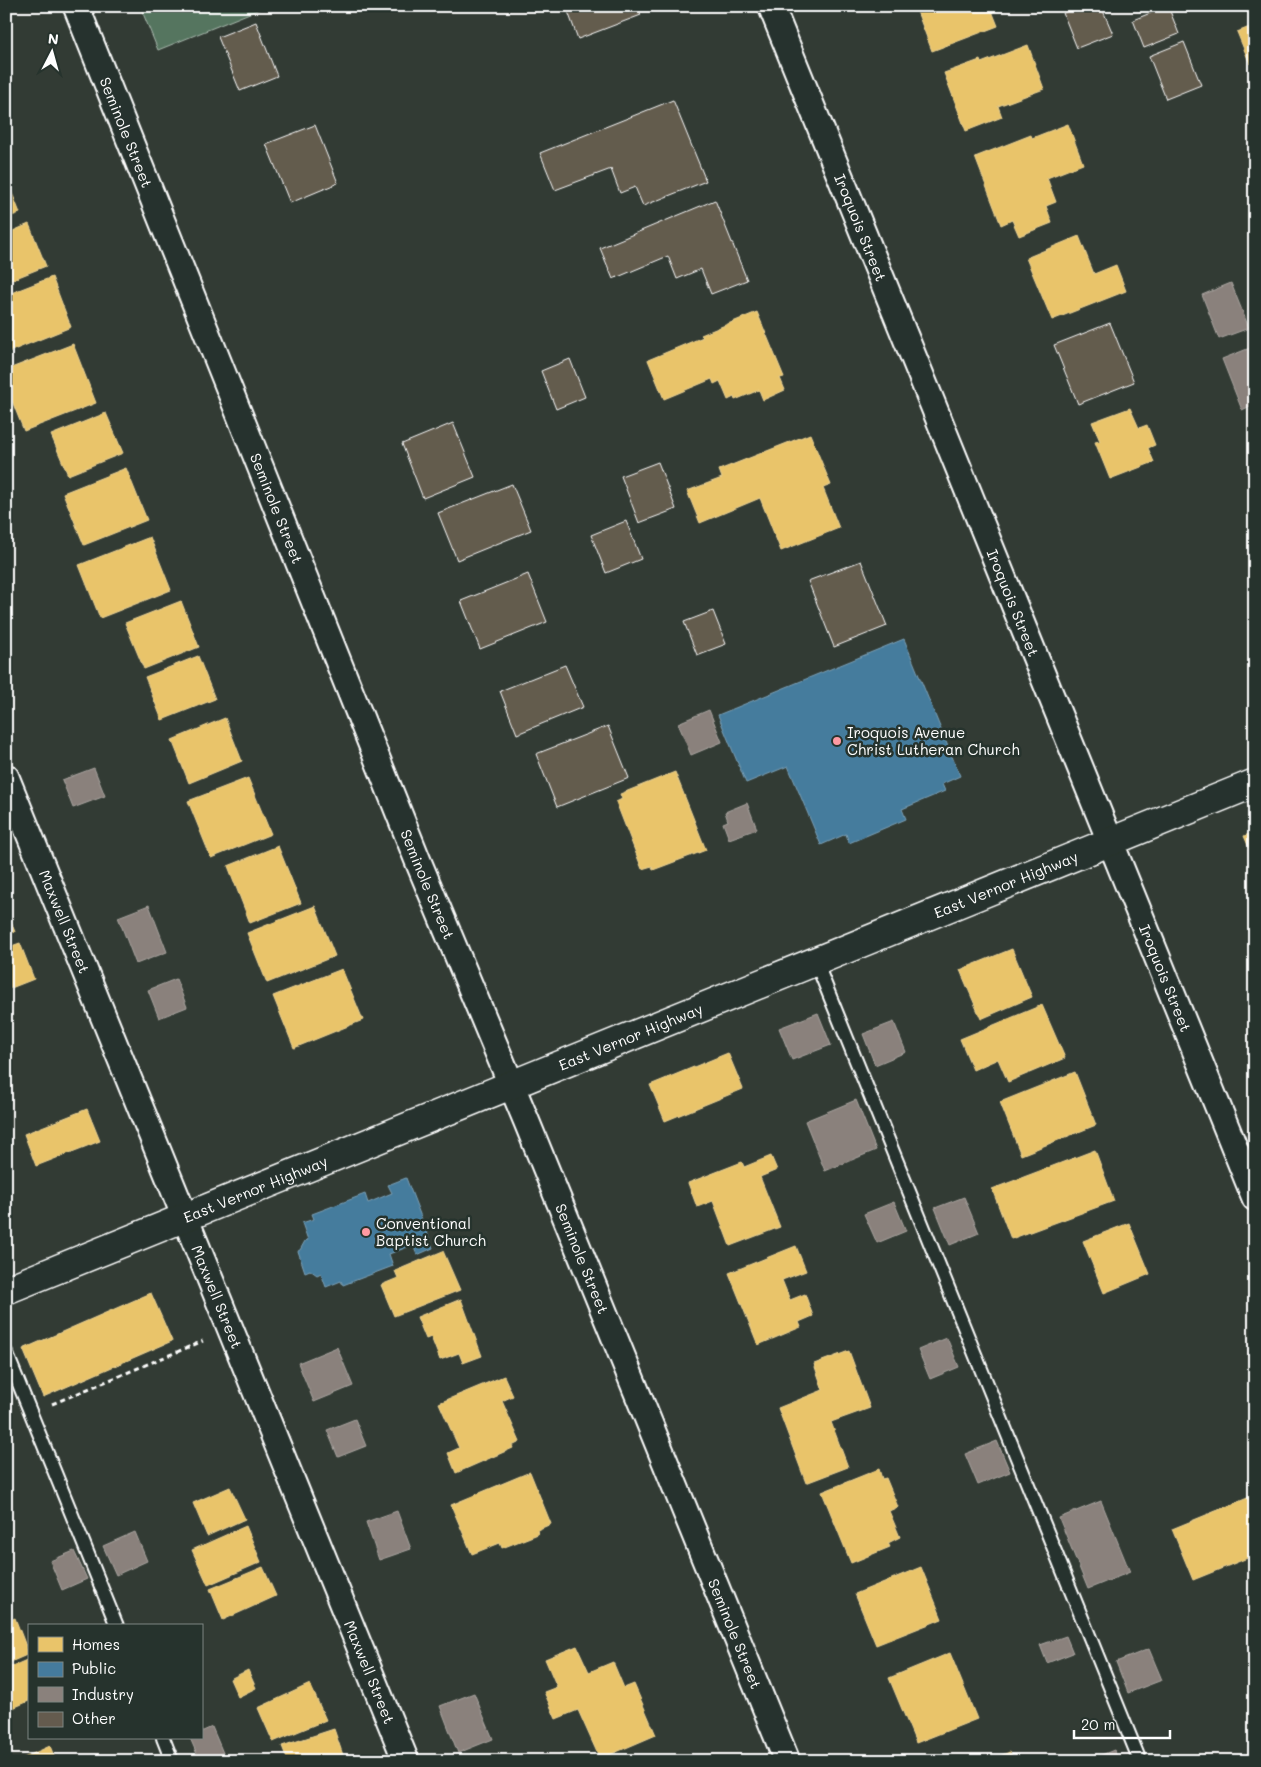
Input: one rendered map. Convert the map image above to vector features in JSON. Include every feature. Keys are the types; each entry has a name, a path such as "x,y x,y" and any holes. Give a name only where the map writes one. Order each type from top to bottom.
{"street":[{"name":"Seminole Street","path":"76,6 418,860 512,1085 787,1761"},
{"name":"Iroquois Street","path":"771,6 1255,1198"},
{"name":"Maxwell Street","path":"6,777 406,1761"},
{"name":"East Vernor Highway","path":"6,1290 1255,783"}],"lane":[{"path":"816,962 1140,1761"},
{"path":"6,1352 116,1624"},
{"path":"164,1740 172,1761"}],"path":[{"path":"31,1413 209,1339"}],"green space":[{"path":"140,6 267,6 158,50"}],"building: Homes":[{"path":"915,6 990,6 998,26 932,51"},
{"path":"1255,25 1255,62 1250,64 1237,32"},
{"path":"1028,45 1044,89 998,106 1002,117 966,131 944,73 980,60 981,63"},
{"path":"1068,124 1083,164 1047,178 1056,202 1046,206 1052,223 1019,236 1012,220 1001,225 975,157 1031,135 1032,138"},
{"path":"6,178 20,213 6,218"},
{"path":"29,224 46,266 6,282 6,234"},
{"path":"1079,236 1094,274 1116,265 1126,291 1052,320 1026,258"},
{"path":"52,277 71,327 6,353 6,295"},
{"path":"757,312 784,377 780,378 785,390 763,400 759,390 735,400 734,397 728,400 720,381 714,384 712,379 664,399 648,360 703,337 701,335"},
{"path":"73,344 96,403 24,431 6,386 6,370"},
{"path":"1130,408 1139,428 1147,425 1155,445 1148,448 1154,462 1110,479 1095,442 1100,441 1092,422"},
{"path":"106,413 123,453 68,475 51,435"},
{"path":"810,434 831,485 823,488 839,528 781,551 760,498 700,523 687,491 722,478 719,470"},
{"path":"126,468 147,520 84,545 63,493"},
{"path":"150,537 171,590 100,618 79,565"},
{"path":"181,601 199,647 144,669 125,623"},
{"path":"198,656 215,699 162,720 145,677"},
{"path":"225,718 242,761 189,783 172,740"},
{"path":"675,772 706,850 653,870 652,866 642,869 616,802 622,799 620,794"},
{"path":"248,778 271,834 211,858 188,801"},
{"path":"1255,832 1255,861 1244,836"},
{"path":"278,846 301,903 250,923 228,866"},
{"path":"315,906 335,956 267,983 247,933"},
{"path":"6,910 15,932 6,935"},
{"path":"20,943 34,979 6,990 6,948"},
{"path":"1012,949 1032,997 981,1019 960,970"},
{"path":"342,969 363,1020 294,1048 273,996"},
{"path":"1042,1005 1065,1058 1008,1082 998,1059 973,1070 960,1039"},
{"path":"728,1053 743,1089 665,1121 650,1085"},
{"path":"1075,1072 1096,1125 1021,1155 1000,1102"},
{"path":"87,1109 100,1141 36,1166 24,1134"},
{"path":"1095,1150 1114,1201 1011,1239 992,1189"},
{"path":"771,1156 777,1170 760,1177 780,1227 730,1246 713,1201 697,1207 688,1183 742,1162 744,1167"},
{"path":"1129,1223 1150,1274 1104,1293 1083,1241"},
{"path":"796,1246 806,1271 782,1280 790,1300 805,1294 813,1316 799,1322 801,1327 758,1345 729,1273"},
{"path":"443,1251 460,1290 394,1316 381,1285 398,1278 395,1271"},
{"path":"151,1293 172,1341 43,1397 23,1349"},
{"path":"461,1299 482,1356 463,1363 459,1353 440,1360 431,1337 426,1339 417,1317"},
{"path":"849,1351 870,1408 831,1422 848,1467 806,1483 778,1408 823,1390 814,1364"},
{"path":"504,1376 513,1396 502,1401 520,1442 512,1446 513,1448 456,1473 448,1453 459,1448 439,1403"},
{"path":"879,1469 882,1479 886,1478 898,1507 889,1511 900,1537 888,1543 890,1547 851,1563 822,1492"},
{"path":"530,1472 551,1524 537,1530 538,1534 502,1548 500,1543 472,1554 451,1505"},
{"path":"230,1487 245,1519 207,1536 193,1503"},
{"path":"1250,1497 1255,1509 1255,1555 1193,1580 1172,1529"},
{"path":"246,1526 261,1562 208,1585 192,1550"},
{"path":"263,1567 276,1596 223,1620 210,1589"},
{"path":"921,1567 942,1619 876,1645 855,1594"},
{"path":"15,1618 28,1654 6,1664 6,1622"},
{"path":"577,1646 589,1672 613,1662 624,1688 634,1684 656,1735 600,1759 578,1710 556,1719 544,1692 557,1687 545,1659"},
{"path":"950,1653 977,1719 916,1743 889,1678"},
{"path":"28,1659 28,1701 6,1711 6,1669"},
{"path":"248,1670 256,1688 238,1697 230,1679"},
{"path":"310,1684 326,1720 273,1742 258,1708"},
{"path":"334,1729 345,1761 281,1761 287,1759 282,1746"},
{"path":"50,1746 56,1761 17,1761"},
{"path":"1010,1752 1014,1761 987,1761"}],"building: Public":[{"name":"Iroquois Avenue Christ Lutheran Church","path":"904,639 960,776 942,784 945,791 902,809 906,819 849,843 846,834 821,845 788,766 746,783 718,715"},
{"name":"Conventional Baptist Church","path":"406,1178 433,1248 417,1255 413,1245 389,1254 393,1266 343,1285 341,1281 326,1287 321,1273 317,1275 310,1270 305,1272 298,1251 305,1241 308,1240 302,1223 314,1219 312,1214 365,1194 368,1203 392,1193 388,1185"}],"building: Industry":[{"path":"1231,283 1249,328 1219,339 1202,295"},
{"path":"1255,346 1255,404 1242,410 1222,359"},
{"path":"709,710 722,742 691,755 678,723"},
{"path":"94,768 105,796 73,808 62,780"},
{"path":"747,803 757,829 729,839 723,823 728,821 725,812"},
{"path":"149,905 167,952 136,964 118,917"},
{"path":"176,979 187,1007 159,1018 148,990"},
{"path":"818,1013 831,1045 792,1060 779,1028"},
{"path":"894,1022 906,1052 875,1065 863,1034"},
{"path":"856,1100 876,1150 825,1171 805,1121"},
{"path":"964,1197 979,1233 950,1245 935,1208"},
{"path":"894,1202 906,1231 877,1243 864,1214"},
{"path":"947,1338 959,1367 930,1379 918,1350"},
{"path":"337,1347 353,1386 314,1402 298,1363"},
{"path":"355,1419 366,1446 338,1457 327,1430"},
{"path":"997,1441 1010,1472 978,1485 965,1454"},
{"path":"1101,1501 1130,1572 1088,1589 1059,1518"},
{"path":"397,1511 411,1549 379,1560 366,1522"},
{"path":"135,1532 147,1561 116,1575 103,1546"},
{"path":"74,1551 87,1579 62,1590 50,1561"},
{"path":"1066,1636 1073,1653 1047,1663 1040,1645"},
{"path":"1149,1649 1162,1680 1128,1693 1116,1662"},
{"path":"474,1693 493,1739 458,1753 440,1706"},
{"path":"212,1727 223,1753 200,1761 191,1740 202,1740 202,1732"},
{"path":"1114,1750 1119,1761 1087,1761"}],"building: Other":[{"path":"566,6 638,6 641,15 578,39"},
{"path":"1080,6 1101,6 1113,34 1077,48 1063,13"},
{"path":"1168,6 1179,34 1144,48 1133,20"},
{"path":"256,22 277,76 240,91 218,37"},
{"path":"1184,42 1201,85 1166,99 1149,56"},
{"path":"673,100 706,181 643,206 635,187 620,193 611,169 555,190 540,153"},
{"path":"315,125 338,183 290,203 266,144"},
{"path":"715,200 747,280 711,294 701,269 677,279 668,256 613,279 600,248"},
{"path":"1110,323 1134,382 1078,404 1054,345"},
{"path":"570,359 585,397 556,409 541,371"},
{"path":"453,423 475,477 423,498 402,444"},
{"path":"658,462 676,509 639,523 621,476"},
{"path":"512,484 531,530 457,560 438,513"},
{"path":"626,521 641,559 606,573 591,535"},
{"path":"861,561 887,626 834,647 808,581"},
{"path":"528,574 547,622 480,649 461,601"},
{"path":"713,611 726,644 697,655 684,622"},
{"path":"565,665 583,707 517,734 500,691"},
{"path":"608,726 629,778 557,807 536,754"}],"place":[{"name":"Iroquois Avenue Christ Lutheran Church","path":"837,741"},
{"name":"Conventional Baptist Church","path":"366,1232"}]}
